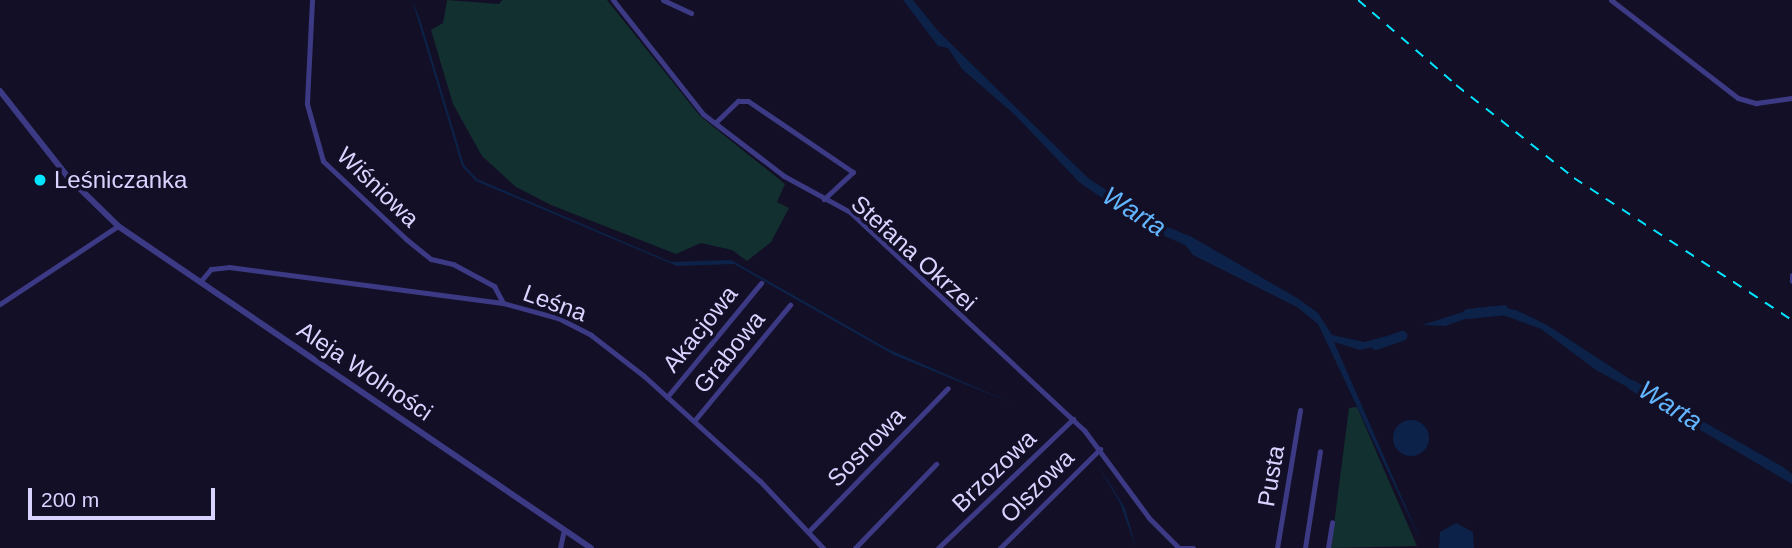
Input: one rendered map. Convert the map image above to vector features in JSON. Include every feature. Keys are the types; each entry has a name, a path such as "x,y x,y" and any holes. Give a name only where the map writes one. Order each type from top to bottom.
{"street":[{"name":"Wiśniowa","path":"312,0 307,104 323,161 431,259 453,264 494,286 503,303"},
{"name":"Stefana Okrzei","path":"613,0 715,123 784,176 850,212 1007,364 1073,419 1149,518 1179,548"},
{"path":"663,0 691,13"},
{"path":"1611,0 1738,99 1756,103 1792,98"},
{"name":"Aleja Wolności","path":"0,91 68,177 118,226 591,548"},
{"path":"715,123 738,101 748,101 853,172 824,199"},
{"path":"0,304 118,226"},
{"name":"Leśna","path":"201,282 211,269 229,267 503,303 577,326 694,421 823,548"},
{"path":"1792,275 1792,281"},
{"name":"Akacjowa","path":"667,397 761,283"},
{"name":"Grabowa","path":"694,421 790,305"},
{"name":"Sosnowa","path":"808,531 948,388"},
{"name":"Pusta","path":"1277,548 1300,411"},
{"name":"Brzozowa","path":"939,548 1073,419"},
{"name":"Olszowa","path":"1000,548 1098,450"},
{"path":"1305,548 1320,451"},
{"path":"855,548 936,464"},
{"path":"1328,548 1332,522"},
{"path":"560,548 564,529"},
{"path":"1179,548 1194,548"}],"green space":[{"path":"447,0 499,4 502,0 607,0 700,116 785,184 777,202 789,208 771,242 747,261 732,250 701,243 676,254 551,205 516,187 482,156 453,104 431,30 443,23"},
{"path":"1357,407 1417,546 1331,548 1349,408"}],"water":[{"path":"412,0 464,165 477,179 671,262 731,260 888,349 1021,407 894,355 734,264 677,266 476,181 462,166"},
{"path":"903,0 913,0 938,31 1088,178 1155,222 1192,237 1297,298 1318,313 1332,335 1364,342 1383,337 1389,343 1360,350 1334,342 1424,548 1318,324 1297,307 1193,255 1185,245 1149,229 1080,183 1014,114 962,69 948,48 938,46"},
{"path":"1489,306 1516,310 1547,325 1645,389 1642,395 1596,370 1541,329 1492,311"},
{"path":"1479,307 1483,313 1445,326 1422,325"},
{"path":"1653,393 1783,467 1792,474 1792,484 1650,400"},
{"path":"1411,420 1424,425 1429,438 1424,451 1411,456 1398,451 1393,438 1398,425"},
{"path":"1093,457 1125,508 1136,548 1120,503"},
{"path":"1456,523 1473,532 1474,548 1439,548 1440,532"}],"waterway":[{"name":"Warta","path":"1468,314 1504,310"},
{"name":"Warta","path":"1376,345 1402,336"},
{"name":"Warta","path":"1632,385 1663,404"}],"railway":[{"path":"1358,0 1456,85 1574,178 1792,320"}],"place":[{"name":"Leśniczanka","path":"40,180"}]}
